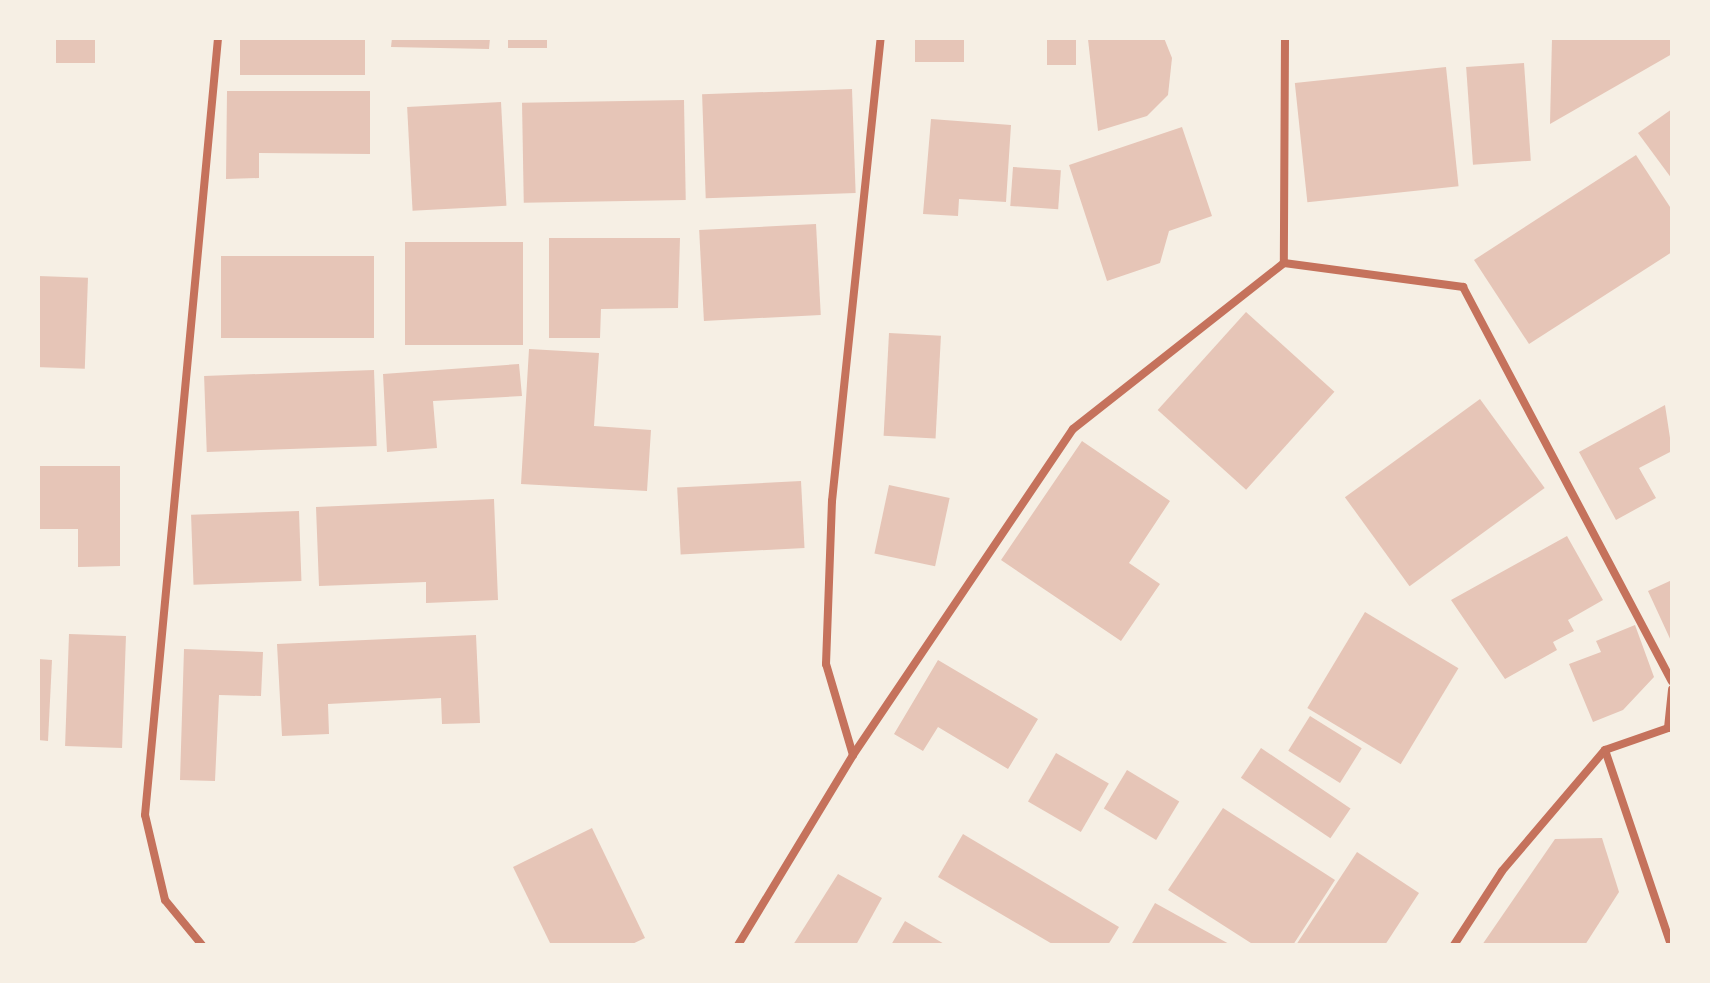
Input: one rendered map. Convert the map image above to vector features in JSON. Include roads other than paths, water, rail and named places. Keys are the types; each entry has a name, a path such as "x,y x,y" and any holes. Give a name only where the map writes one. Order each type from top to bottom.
{"street":[{"path":"202,945 165,900 145,815 218,38"},
{"path":"853,755 826,664 832,501 881,38"},
{"path":"1284,263 1285,38"},
{"path":"738,945 853,755 1073,429 1284,263 1463,287 1672,681"},
{"path":"1454,945 1502,871 1605,750 1668,728 1672,689"},
{"path":"1605,750 1671,945"}]}
